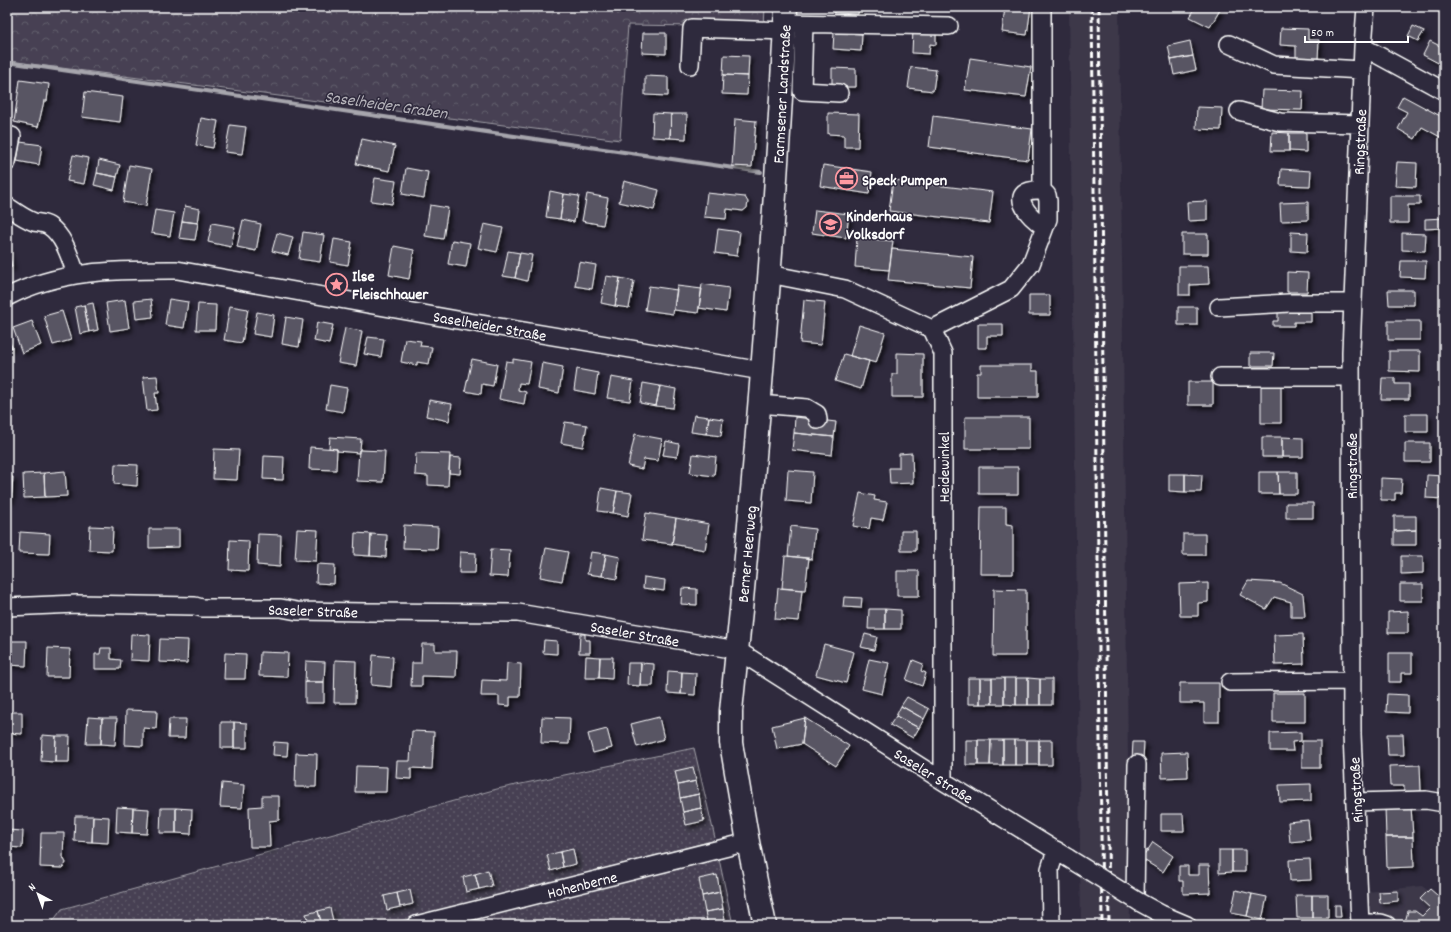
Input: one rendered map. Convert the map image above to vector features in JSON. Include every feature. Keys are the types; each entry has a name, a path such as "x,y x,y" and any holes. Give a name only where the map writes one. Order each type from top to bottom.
{"main road":[{"name":"Farmsener Landstraße","path":"776,180 790,21"},
{"name":"Berner Heerweg","path":"765,925 748,842 731,743 731,711 762,371 776,180"}],"street":[{"path":"769,274 845,289 932,329 1011,288 1031,264 1048,219 1048,201 1042,190 1042,7"},
{"name":"Ringstraße","path":"1360,924 1352,734 1351,377 1362,70 1366,7"},
{"path":"790,21 802,92 839,93"},
{"path":"690,65 692,28 790,21 949,26"},
{"path":"1229,44 1274,65 1362,70"},
{"path":"1363,47 1444,91"},
{"path":"1239,111 1280,122 1360,124"},
{"path":"7,162 12,136"},
{"path":"1042,190 1031,189 1023,195 1021,200 1023,206 1036,222 1045,227"},
{"path":"7,206 23,217 35,222 47,224 57,233 64,244 76,274"},
{"name":"Saselheider Straße","path":"7,297 25,288 76,274 132,269 177,270 469,322 762,371"},
{"path":"1219,307 1289,303 1353,303"},
{"name":"Heidewinkel","path":"932,329 943,353 943,781"},
{"path":"1220,377 1351,377"},
{"path":"759,404 807,408 817,414 818,420"},
{"name":"Saseler Straße","path":"7,607 77,604 195,606 202,608 281,608 296,611 518,613 737,650 943,781 1137,901 1161,914 1187,925"},
{"path":"1230,682 1352,680"},
{"path":"1137,901 1138,764"},
{"path":"1355,802 1426,800 1444,803"},
{"name":"Hohenberne","path":"416,925 462,920 748,842"},
{"path":"1051,925 1050,869 1062,854"},
{"path":"1360,924 1383,924"}],"shaded area":[{"path":"1069,7 1119,7 1130,925 1081,925"},
{"path":"1422,886 1444,903 1444,925 1368,925 1367,892"}],"green space":[{"path":"7,7 765,7 764,27 628,25 620,140 7,61"},
{"path":"694,748 715,838 712,841 385,925 50,925 62,909 497,789"},
{"path":"719,859 733,925 471,925 470,919"}],"building":[{"path":"835,7 859,7 858,14 834,13"},
{"path":"1005,7 1031,7 1027,35 1002,32"},
{"path":"1196,7 1215,7 1220,10 1210,27 1190,17"},
{"path":"1413,26 1424,31 1418,41 1408,36"},
{"path":"1281,28 1308,29 1308,40 1319,40 1318,59 1296,58 1296,46 1280,45"},
{"path":"913,29 936,30 936,45 930,44 929,54 912,53"},
{"path":"834,32 862,34 861,51 833,49"},
{"path":"643,33 666,33 666,54 642,53"},
{"path":"1190,41 1193,56 1171,60 1168,46"},
{"path":"1430,41 1444,48 1444,66 1423,55"},
{"path":"724,55 749,56 748,76 723,75"},
{"path":"1193,56 1196,70 1174,75 1171,60"},
{"path":"970,58 1031,67 1026,97 965,90"},
{"path":"911,67 936,70 933,91 908,88"},
{"path":"832,68 856,69 856,87 832,87"},
{"path":"723,75 748,76 747,95 722,94"},
{"path":"645,76 668,77 668,96 645,95"},
{"path":"20,80 49,84 47,101 44,101 38,127 14,122"},
{"path":"1262,90 1303,91 1302,110 1261,109"},
{"path":"85,92 123,97 120,122 82,117"},
{"path":"1403,96 1444,118 1444,134 1442,138 1422,127 1415,139 1398,129 1407,112 1397,107"},
{"path":"1197,107 1222,108 1221,130 1196,129"},
{"path":"653,113 671,114 670,138 652,137"},
{"path":"828,113 859,114 858,147 844,147 844,135 828,134"},
{"path":"671,114 687,114 686,139 670,138"},
{"path":"933,116 1032,129 1028,160 929,147"},
{"path":"201,118 218,121 213,148 196,145"},
{"path":"735,119 756,121 752,167 732,166"},
{"path":"230,125 246,127 242,154 225,152"},
{"path":"1272,132 1289,133 1289,151 1271,151"},
{"path":"1289,133 1306,133 1306,152 1289,151"},
{"path":"362,139 395,146 389,171 356,164"},
{"path":"20,142 42,145 39,165 17,161"},
{"path":"73,155 89,158 84,184 67,181"},
{"path":"99,160 120,165 117,177 97,173"},
{"path":"1397,162 1417,163 1416,187 1395,186"},
{"path":"129,165 152,169 146,206 123,202"},
{"name":"Speck Pumpen","path":"823,165 872,172 869,194 820,186"},
{"path":"406,168 428,172 424,198 402,194"},
{"path":"1281,169 1311,171 1310,186 1280,185"},
{"path":"97,173 117,177 114,190 94,185"},
{"path":"375,178 396,181 392,204 371,201"},
{"path":"893,180 993,192 989,223 889,211"},
{"path":"624,181 659,190 654,210 619,202"},
{"path":"550,191 564,194 560,219 546,217"},
{"path":"707,193 745,197 748,202 747,208 743,211 727,209 726,219 704,217"},
{"path":"564,194 579,196 574,222 560,219"},
{"path":"587,194 608,198 603,225 582,221"},
{"path":"1390,196 1420,196 1420,205 1408,205 1408,223 1390,223"},
{"path":"1207,201 1207,220 1188,221 1187,202"},
{"path":"1308,202 1308,220 1281,221 1280,203"},
{"path":"430,205 448,208 443,239 425,236"},
{"path":"185,206 200,209 198,223 182,221"},
{"path":"155,210 174,213 170,236 151,233"},
{"name":"Kinderhaus Volksdorf","path":"815,210 849,214 846,238 812,233"},
{"path":"1444,218 1444,228 1425,229 1425,219"},
{"path":"243,220 261,224 256,251 237,247"},
{"path":"182,221 198,223 195,240 179,238"},
{"path":"212,223 235,227 231,247 208,242"},
{"path":"484,224 503,228 497,252 478,248"},
{"path":"718,229 740,232 737,256 715,253"},
{"path":"303,232 324,235 320,262 299,259"},
{"path":"1291,232 1308,233 1307,252 1291,251"},
{"path":"277,233 293,237 288,255 272,251"},
{"path":"1402,233 1426,234 1425,251 1402,250"},
{"path":"1182,234 1208,234 1208,254 1182,254"},
{"path":"857,238 893,241 889,270 855,267"},
{"path":"334,239 352,242 348,265 330,262"},
{"path":"452,240 470,243 466,267 448,264"},
{"path":"7,245 12,267 7,268"},
{"path":"394,246 414,250 409,279 389,275"},
{"path":"892,249 973,257 970,288 888,280"},
{"path":"508,251 520,253 515,278 503,276"},
{"path":"520,253 532,255 527,281 515,278"},
{"path":"1401,261 1426,261 1425,278 1400,277"},
{"path":"579,262 596,265 592,289 575,286"},
{"path":"1179,266 1208,266 1209,284 1190,285 1190,295 1179,295"},
{"path":"1287,272 1308,273 1307,292 1287,292"},
{"path":"606,276 620,278 615,306 601,303"},
{"path":"620,278 634,281 629,308 615,306"},
{"path":"702,284 729,288 726,312 699,308"},
{"path":"649,286 677,290 673,314 645,310"},
{"path":"677,286 702,289 698,313 674,310"},
{"path":"1388,290 1414,290 1414,305 1389,305"},
{"path":"1029,295 1050,295 1050,315 1029,315"},
{"path":"151,299 153,317 136,319 134,301"},
{"path":"169,299 188,302 184,328 165,325"},
{"path":"125,300 129,328 110,331 106,303"},
{"path":"804,300 825,302 821,345 800,343"},
{"path":"93,303 98,330 89,332 84,305"},
{"path":"198,304 216,305 215,330 196,330"},
{"path":"84,305 89,332 80,334 75,307"},
{"path":"230,306 248,309 242,343 224,340"},
{"path":"1178,307 1197,307 1197,325 1178,325"},
{"path":"1278,310 1311,310 1311,322 1294,322 1294,326 1273,326 1273,321 1278,321"},
{"path":"62,311 71,340 53,345 44,316"},
{"path":"257,312 274,315 271,337 253,334"},
{"path":"286,317 303,320 299,347 282,344"},
{"path":"32,321 41,345 22,353 13,328"},
{"path":"1388,321 1420,321 1420,340 1388,340"},
{"path":"317,322 333,325 329,344 314,341"},
{"path":"978,324 1003,324 1003,336 987,336 987,348 978,348"},
{"path":"859,325 885,333 876,363 850,356"},
{"path":"345,328 362,331 356,366 338,363"},
{"path":"7,337 12,347 7,350"},
{"path":"368,337 384,339 381,357 364,354"},
{"path":"405,339 421,341 420,346 432,347 429,364 417,362 417,365 401,362"},
{"path":"1389,351 1420,351 1420,372 1389,371"},
{"path":"897,353 923,354 923,397 892,397 892,374 897,374"},
{"path":"1250,353 1274,353 1273,366 1250,366"},
{"path":"844,354 869,361 861,389 835,381"},
{"path":"472,359 497,364 493,386 482,384 481,394 465,391"},
{"path":"513,359 531,362 527,384 519,383 518,390 526,392 524,404 499,399 506,361 513,362"},
{"path":"542,363 563,367 559,393 538,389"},
{"path":"981,365 1032,365 1032,371 1038,371 1038,397 977,397 977,373 981,373"},
{"path":"577,369 598,373 595,394 574,390"},
{"path":"157,376 159,393 155,393 157,410 147,411 143,377"},
{"path":"611,377 633,381 630,401 607,398"},
{"path":"1382,378 1395,378 1395,384 1409,384 1409,399 1381,399"},
{"path":"1188,382 1213,382 1213,405 1188,405"},
{"path":"643,383 660,386 656,406 640,403"},
{"path":"330,385 347,388 343,412 326,409"},
{"path":"1261,385 1281,385 1281,423 1261,423"},
{"path":"660,386 676,389 673,408 656,406"},
{"path":"429,400 452,404 449,421 426,416"},
{"path":"1405,414 1428,414 1428,432 1405,432"},
{"path":"694,415 709,417 706,434 691,432"},
{"path":"709,417 723,419 721,436 706,434"},
{"path":"795,417 836,422 834,437 794,433"},
{"path":"965,417 1029,417 1029,449 965,449"},
{"path":"565,422 587,425 583,447 561,443"},
{"path":"794,433 834,437 832,455 792,450"},
{"path":"635,434 662,439 658,461 644,459 642,469 628,466"},
{"path":"330,437 361,439 359,453 337,451 337,449 329,448"},
{"path":"1262,437 1282,437 1282,457 1262,457"},
{"path":"1282,437 1303,438 1303,457 1282,457"},
{"path":"666,441 679,444 677,457 663,455"},
{"path":"1405,443 1430,443 1430,462 1405,462"},
{"path":"310,447 337,449 336,470 309,469"},
{"path":"214,449 239,450 237,480 213,479"},
{"path":"359,450 385,451 383,482 357,481"},
{"path":"416,453 450,454 448,486 428,485 428,476 415,475"},
{"path":"912,453 913,483 890,484 889,468 899,468 899,454"},
{"path":"693,454 716,457 714,476 690,473"},
{"path":"264,456 284,457 283,480 263,479"},
{"path":"450,457 461,458 460,474 449,473"},
{"path":"115,464 138,465 137,486 114,484"},
{"path":"979,467 1018,467 1018,494 979,494"},
{"path":"788,470 813,472 811,503 786,501"},
{"path":"65,471 67,496 45,497 44,473"},
{"path":"1259,472 1278,472 1279,494 1259,494"},
{"path":"1278,472 1297,472 1297,494 1279,494"},
{"path":"44,473 45,497 24,498 23,474"},
{"path":"1169,474 1185,474 1185,492 1169,491"},
{"path":"1185,474 1202,475 1201,492 1185,492"},
{"path":"1427,475 1443,476 1444,499 1426,498"},
{"path":"7,477 13,477 11,500 7,500"},
{"path":"1381,478 1402,479 1401,493 1395,493 1395,500 1381,500"},
{"path":"601,488 617,491 613,513 598,511"},
{"path":"617,491 632,493 628,516 613,513"},
{"path":"860,493 875,496 874,500 887,502 883,520 871,518 869,529 853,526"},
{"path":"1286,503 1313,503 1313,518 1286,518"},
{"path":"981,507 1006,507 1006,524 1013,525 1013,574 980,574"},
{"path":"646,513 676,518 672,544 642,540"},
{"path":"1394,516 1416,516 1416,530 1394,531"},
{"path":"676,518 709,524 705,550 672,544"},
{"path":"404,525 438,527 437,549 403,548"},
{"path":"90,526 113,527 112,551 89,550"},
{"path":"791,526 815,529 812,559 788,556"},
{"path":"149,529 179,529 179,547 149,548"},
{"path":"297,529 318,530 316,561 295,560"},
{"path":"1416,530 1416,545 1394,545 1394,531"},
{"path":"901,531 916,531 916,551 901,551"},
{"path":"20,532 50,534 49,554 19,553"},
{"path":"355,533 371,534 370,556 354,555"},
{"path":"258,534 281,535 280,567 257,565"},
{"path":"371,534 387,535 386,557 370,556"},
{"path":"1183,534 1205,534 1205,555 1183,555"},
{"path":"230,540 249,541 248,571 229,570"},
{"path":"546,548 568,552 562,581 540,577"},
{"path":"491,549 510,550 508,577 489,576"},
{"path":"460,552 476,553 475,573 459,573"},
{"path":"591,552 606,554 602,576 587,574"},
{"path":"606,554 620,557 617,579 602,576"},
{"path":"785,556 809,558 805,590 782,588"},
{"path":"1401,556 1423,556 1423,573 1401,574"},
{"path":"317,564 335,565 334,584 316,583"},
{"path":"897,571 919,571 919,596 897,596"},
{"path":"644,577 665,580 664,591 643,588"},
{"path":"1248,581 1280,583 1303,594 1305,617 1291,617 1291,602 1274,597 1266,609 1240,595"},
{"path":"1208,583 1208,602 1198,603 1198,616 1180,616 1179,584"},
{"path":"1400,584 1423,584 1423,601 1400,601"},
{"path":"682,588 697,589 697,605 681,604"},
{"path":"778,588 802,590 799,621 775,619"},
{"path":"994,589 1026,590 1026,656 993,656"},
{"path":"844,597 862,598 861,608 843,607"},
{"path":"869,609 885,609 885,629 868,629"},
{"path":"885,609 901,610 901,629 885,629"},
{"path":"1408,611 1408,633 1388,633 1388,612"},
{"path":"131,634 150,635 149,661 130,660"},
{"path":"580,634 585,634 585,640 590,640 590,653 579,653"},
{"path":"865,634 877,637 874,650 861,647"},
{"path":"1303,634 1304,664 1275,665 1274,635"},
{"path":"160,639 188,640 187,663 159,662"},
{"path":"544,640 557,641 557,654 543,653"},
{"path":"7,641 27,641 26,666 7,665"},
{"path":"422,644 435,644 435,651 457,651 456,677 422,676 422,686 411,686 412,663 421,663"},
{"path":"824,644 854,652 846,683 816,675"},
{"path":"48,648 70,649 69,677 47,677"},
{"path":"101,648 111,648 111,659 121,660 120,669 95,669 95,654 100,654"},
{"path":"260,652 288,653 287,677 259,676"},
{"path":"225,653 246,654 245,679 224,679"},
{"path":"1389,653 1412,653 1412,673 1401,673 1401,682 1389,682"},
{"path":"373,655 393,657 391,687 371,685"},
{"path":"586,656 600,657 599,678 585,678"},
{"path":"600,657 613,657 612,679 599,678"},
{"path":"869,659 889,663 882,694 862,689"},
{"path":"335,660 356,661 355,703 334,703"},
{"path":"913,660 923,664 921,671 926,673 922,686 906,680"},
{"path":"306,661 325,662 324,682 305,682"},
{"path":"507,663 521,664 520,697 510,697 510,706 499,705 499,696 481,696 482,680 506,681"},
{"path":"628,663 641,663 640,686 627,685"},
{"path":"641,663 654,664 653,686 640,686"},
{"path":"668,671 682,672 681,694 667,693"},
{"path":"682,672 696,673 695,695 681,694"},
{"path":"968,678 980,678 980,704 968,704"},
{"path":"980,678 992,678 992,704 980,704"},
{"path":"992,678 1004,678 1004,704 992,704"},
{"path":"1004,678 1016,678 1016,705 1004,704"},
{"path":"1016,678 1028,678 1028,705 1016,705"},
{"path":"1028,678 1040,679 1040,705 1028,705"},
{"path":"1040,679 1052,679 1052,705 1040,705"},
{"path":"305,682 324,682 324,703 305,703"},
{"path":"1180,683 1219,683 1219,722 1204,722 1204,703 1180,703"},
{"path":"1273,693 1305,693 1305,722 1273,722"},
{"path":"1387,694 1408,695 1408,713 1386,712"},
{"path":"907,697 929,709 924,719 901,706"},
{"path":"901,706 924,719 919,728 896,716"},
{"path":"126,710 157,711 156,729 143,728 143,746 125,745"},
{"path":"7,712 22,712 22,734 7,733"},
{"path":"896,716 919,728 913,738 890,725"},
{"path":"88,717 102,718 101,744 86,744"},
{"path":"542,717 570,718 569,744 541,743"},
{"path":"659,717 664,739 637,747 631,724"},
{"path":"102,718 117,718 115,745 101,744"},
{"path":"805,718 849,746 836,766 802,744"},
{"path":"805,718 802,744 777,749 772,726"},
{"path":"169,719 186,719 185,738 168,738"},
{"path":"221,722 234,722 234,748 221,748"},
{"path":"234,722 247,723 247,748 234,748"},
{"path":"607,729 612,748 593,753 588,734"},
{"path":"412,731 434,732 432,769 411,768 411,779 396,778 397,761 410,761"},
{"path":"1301,732 1301,741 1292,742 1293,751 1270,751 1270,733"},
{"path":"1387,734 1403,734 1404,755 1388,755"},
{"path":"42,735 56,736 55,762 41,761"},
{"path":"56,736 70,736 69,762 55,762"},
{"path":"966,740 978,740 978,765 966,765"},
{"path":"978,740 991,740 990,765 978,765"},
{"path":"991,740 1003,740 1003,765 990,765"},
{"path":"1003,740 1015,740 1015,765 1003,765"},
{"path":"1015,740 1027,740 1027,765 1015,765"},
{"path":"1027,740 1039,740 1039,765 1027,765"},
{"path":"1039,740 1052,740 1052,765 1039,765"},
{"path":"1302,741 1320,741 1320,768 1302,768"},
{"path":"274,742 288,743 287,756 273,755"},
{"path":"1133,742 1144,742 1143,760 1132,760"},
{"path":"1187,752 1188,777 1162,778 1161,753"},
{"path":"296,753 317,754 316,787 295,787"},
{"path":"1420,765 1421,791 1404,792 1404,786 1390,786 1389,766"},
{"path":"356,766 387,767 386,792 355,792"},
{"path":"693,767 696,781 678,785 675,771"},
{"path":"696,781 699,794 680,798 678,785"},
{"path":"222,783 244,785 242,808 220,807"},
{"path":"1311,784 1311,801 1280,802 1279,785"},
{"path":"699,794 701,808 683,812 680,798"},
{"path":"262,796 279,796 279,820 269,821 270,847 250,847 249,807 262,806"},
{"path":"1411,806 1413,837 1386,837 1385,807"},
{"path":"117,807 133,808 132,833 116,832"},
{"path":"133,808 149,809 147,834 132,833"},
{"path":"161,808 176,808 176,833 160,833"},
{"path":"176,808 192,809 191,834 176,833"},
{"path":"701,808 704,821 686,825 683,812"},
{"path":"1161,814 1183,814 1184,831 1161,831"},
{"path":"75,816 93,816 92,842 74,841"},
{"path":"93,816 109,817 108,843 92,842"},
{"path":"1308,820 1310,840 1290,842 1288,822"},
{"path":"7,830 23,831 22,848 7,847"},
{"path":"41,833 64,833 63,857 66,863 63,868 40,867"},
{"path":"1386,837 1413,837 1414,867 1387,868"},
{"path":"1153,842 1173,856 1163,872 1142,859"},
{"path":"573,849 576,864 563,867 560,852"},
{"path":"1219,850 1232,850 1232,872 1219,873"},
{"path":"1232,850 1245,850 1245,872 1232,872"},
{"path":"560,852 563,867 551,871 547,855"},
{"path":"1310,859 1311,880 1290,881 1289,860"},
{"path":"1199,865 1209,865 1210,893 1183,894 1183,881 1179,881 1179,866 1188,866 1188,875 1199,875"},
{"path":"488,870 492,886 479,889 475,874"},
{"path":"475,874 479,889 466,892 463,877"},
{"path":"717,875 720,892 702,896 699,879"},
{"path":"1430,889 1444,901 1444,925 1415,925 1405,922 1408,911 1415,911 1422,916 1430,908 1420,899"},
{"path":"410,890 413,904 400,907 397,893"},
{"path":"1236,890 1252,894 1247,916 1231,913"},
{"path":"1398,891 1398,901 1380,903 1379,892"},
{"path":"720,892 723,909 705,912 702,896"},
{"path":"397,893 400,907 387,910 384,896"},
{"path":"1252,894 1267,897 1262,920 1247,916"},
{"path":"1296,895 1312,895 1312,918 1297,918"},
{"path":"1312,895 1328,895 1328,918 1312,918"},
{"path":"1335,905 1340,905 1341,917 1335,917"},
{"path":"330,908 334,925 322,925 318,911"},
{"path":"723,909 726,925 708,925 705,912"},
{"path":"318,911 322,925 309,925 306,914"},
{"path":"1398,921 1405,922 1415,925 1395,925"}],"waterway":[{"name":"Saselheider Graben","path":"7,62 761,172"}],"railway":[{"path":"1092,7 1102,925"},
{"path":"1099,7 1109,925"}],"place":[{"name":"Speck Pumpen","path":"846,179"},
{"name":"Kinderhaus Volksdorf","path":"831,224"},
{"name":"Ilse Fleischhauer","path":"337,284"}]}
